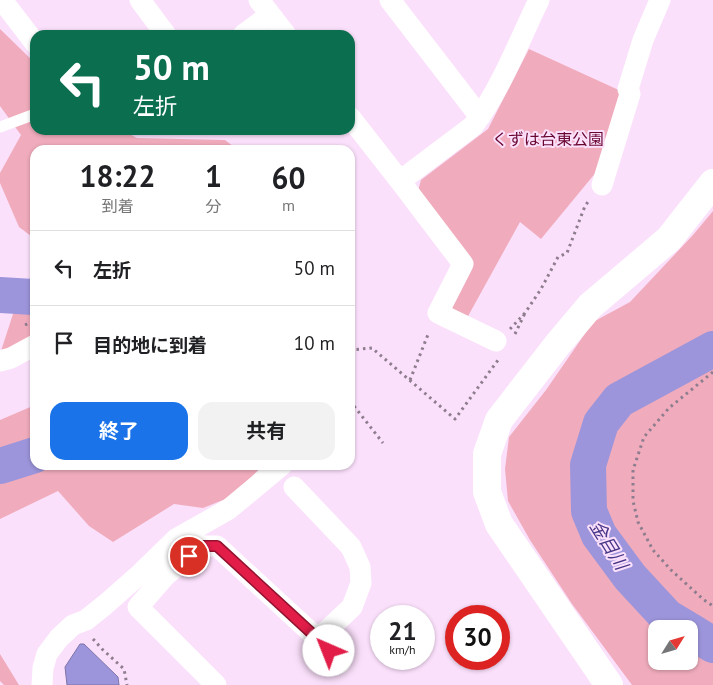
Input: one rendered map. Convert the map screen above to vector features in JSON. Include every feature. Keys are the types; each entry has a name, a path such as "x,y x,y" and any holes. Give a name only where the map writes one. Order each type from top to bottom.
{"street":[{"path":"2,0 30,36"},
{"path":"140,0 162,30"},
{"path":"390,0 480,117"},
{"path":"602,185 630,94 628,89 643,40 660,0"},
{"path":"400,181 473,126 480,117 490,100 529,5"},
{"path":"247,30 265,7 282,30"},
{"path":"355,123 463,264 438,313 503,345"},
{"path":"609,685 499,524 487,492 487,454 499,420 558,344 590,306 669,239 713,183"},
{"path":"0,361 11,358 30,348"},
{"path":"216,685 138,607 176,539 229,509 276,470"},
{"path":"294,487 351,547 360,567 361,583 352,606 318,639"},
{"path":"42,685 43,668 48,654 59,638 73,625 86,620 158,569 201,546 217,546 318,639 340,663"}],"lane":[{"path":"0,127 30,116"}],"path":[{"path":"355,350 372,348 455,419 541,289 558,257 567,253 585,206 602,185"},
{"path":"410,380 426,340"},
{"path":"713,372 669,408 644,437 633,470 633,501 638,522 653,550 671,570 713,606"},
{"path":"355,407 383,443"},
{"path":"86,620 90,635 124,669 127,685"}],"green space":[{"path":"0,29 30,58 30,135 131,135 137,138 225,140 232,145 30,145 30,235 19,227 0,183 0,173 21,135 0,106"},
{"name":"くずは台東公園","path":"529,49 623,92 602,165 541,239 520,222 467,318 453,311 450,302 472,262 418,191 421,180 488,129"},
{"path":"713,211 713,685 632,685 572,604 530,540 508,501 505,469 509,437 546,390 593,322 630,302"},
{"path":"30,292 30,338 0,354 13,314"},
{"path":"30,407 30,470 258,470 233,496 203,508 174,504 113,542 89,526 58,491 0,519 0,420"},
{"path":"0,654 19,685 4,685 0,681"}],"shaded area":[{"path":"80,644 84,644 118,677 119,685 67,685 65,667"}],"waterway":[{"path":"0,295 30,297"},
{"name":"金目川","path":"672,620 630,577 599,535 589,511 588,465 601,423 619,400 713,349"},
{"path":"0,466 30,457"},
{"name":"金目川","path":"698,636 713,645"}],"route":[{"path":"189,556 201,546 217,546 329,651"}]}
